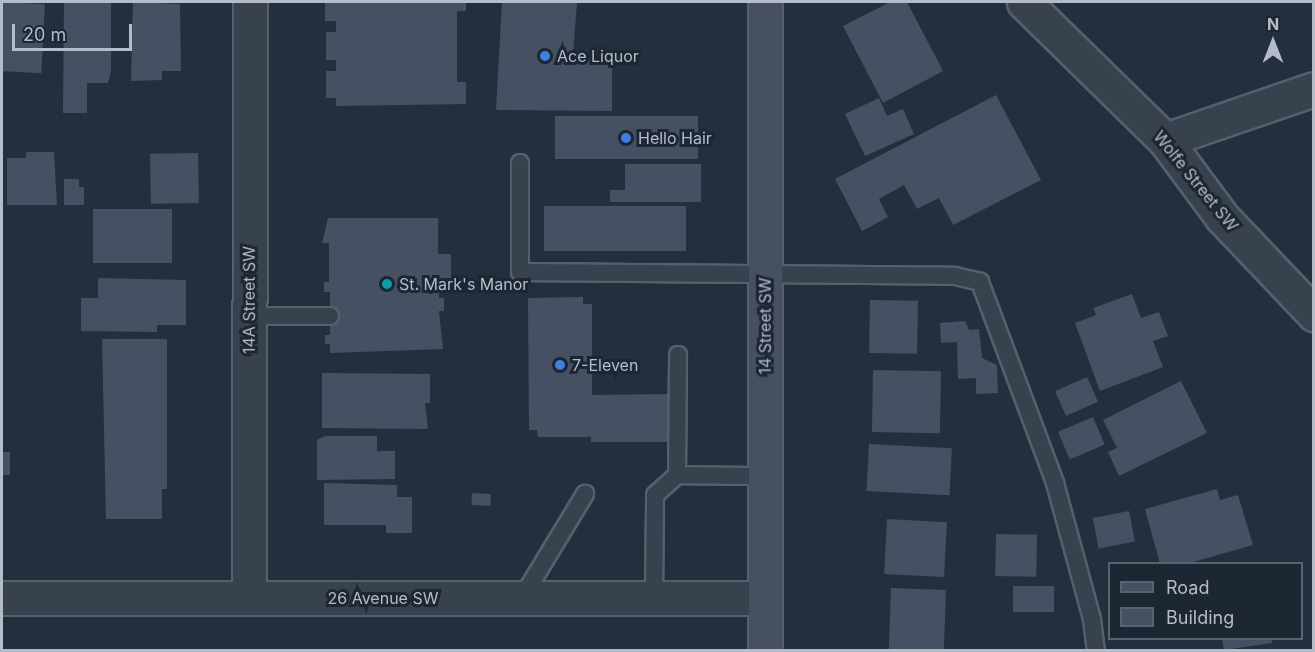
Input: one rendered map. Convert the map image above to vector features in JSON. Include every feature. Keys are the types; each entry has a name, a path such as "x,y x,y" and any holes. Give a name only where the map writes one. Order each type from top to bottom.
{"main road":[{"name":"14 Street SW","path":"765,2 765,651"}],"street":[{"name":"14A Street SW","path":"249,598 250,2"},
{"name":"Wolfe Street SW","path":"1024,2 1165,140 1222,217 1314,314"},
{"path":"1165,140 1314,89"},
{"name":"26 Avenue SW","path":"2,598 765,598"}],"lane":[{"path":"520,163 520,272 955,276 980,282 993,304 1055,483 1092,619 1096,651"},
{"path":"249,316 330,316"},
{"path":"677,475 678,355"},
{"path":"654,598 655,495 677,475 765,476"},
{"path":"522,598 585,494"}],"building":[{"path":"2,2 45,4 41,73 2,71"},
{"path":"64,2 111,3 111,71 108,83 87,83 87,113 63,113"},
{"path":"133,2 180,4 181,71 162,71 162,80 131,81"},
{"path":"325,2 466,2 466,11 457,11 457,82 466,82 466,104 336,106 336,98 326,98 326,71 336,71 336,60 326,60 326,32 336,32 336,21 325,21"},
{"name":"Ace Liquor","path":"502,2 577,2 573,55 597,60 602,55 612,56 612,111 496,110"},
{"path":"890,2 907,2 943,71 883,103 843,26"},
{"path":"996,95 1041,180 953,225 939,198 917,209 904,185 879,199 888,217 862,231 835,179"},
{"path":"879,98 887,116 903,109 914,134 865,156 845,114"},
{"name":"Hello Hair","path":"555,116 698,116 698,159 555,159"},
{"path":"26,152 54,152 57,205 7,205 7,158 26,158"},
{"path":"198,153 199,203 151,204 150,154"},
{"path":"625,164 701,164 701,202 610,202 610,190 625,190"},
{"path":"64,179 79,179 79,187 84,187 84,205 64,205"},
{"path":"544,206 686,206 686,251 544,251"},
{"path":"93,209 172,209 172,263 93,263"},
{"name":"St. Mark's Manor","path":"328,218 438,218 438,254 451,254 451,287 439,287 439,298 444,298 444,311 439,311 443,349 330,353 330,344 325,344 325,335 330,335 330,292 324,292 324,282 329,282 329,243 322,243"},
{"path":"98,278 186,280 186,325 157,325 157,332 81,331 81,298 98,298"},
{"path":"1132,294 1141,318 1159,312 1168,336 1153,341 1163,367 1100,391 1075,323 1096,315 1093,308"},
{"name":"7-Eleven","path":"583,297 583,304 592,304 592,395 671,394 672,442 591,442 591,437 538,437 537,430 529,430 528,298"},
{"path":"870,300 918,301 917,354 869,353"},
{"path":"965,321 969,330 979,329 982,358 997,365 998,393 976,394 976,378 958,379 957,342 941,343 940,323"},
{"path":"102,339 167,339 167,489 162,489 162,519 106,519"},
{"path":"873,370 941,371 940,433 872,432"},
{"path":"322,373 430,374 430,403 425,403 428,429 322,428"},
{"path":"1087,377 1098,402 1066,416 1055,391"},
{"path":"1181,381 1207,433 1119,476 1108,452 1117,448 1103,420"},
{"path":"1093,417 1105,445 1070,459 1058,432"},
{"path":"325,436 377,436 377,451 395,451 395,479 317,480 317,440"},
{"path":"869,444 952,448 949,495 867,491"},
{"path":"2,452 10,452 10,475 2,475"},
{"path":"324,483 397,485 397,497 412,497 412,533 386,533 386,525 324,525"},
{"path":"1217,489 1220,500 1238,495 1253,545 1193,562 1159,562 1145,509"},
{"path":"472,493 491,494 490,506 471,505"},
{"path":"1129,511 1135,541 1099,548 1093,518"},
{"path":"887,519 947,522 944,577 884,574"},
{"path":"996,534 1037,535 1036,577 995,576"},
{"path":"1013,586 1054,586 1054,612 1013,612"},
{"path":"891,588 946,590 944,650 889,650"},
{"path":"1222,640 1271,640 1272,643 1224,650"}],"place":[{"name":"Ace Liquor","path":"545,56"},
{"name":"Hello Hair","path":"626,138"},
{"name":"St. Mark's Manor","path":"387,284"},
{"name":"7-Eleven","path":"560,365"}]}
